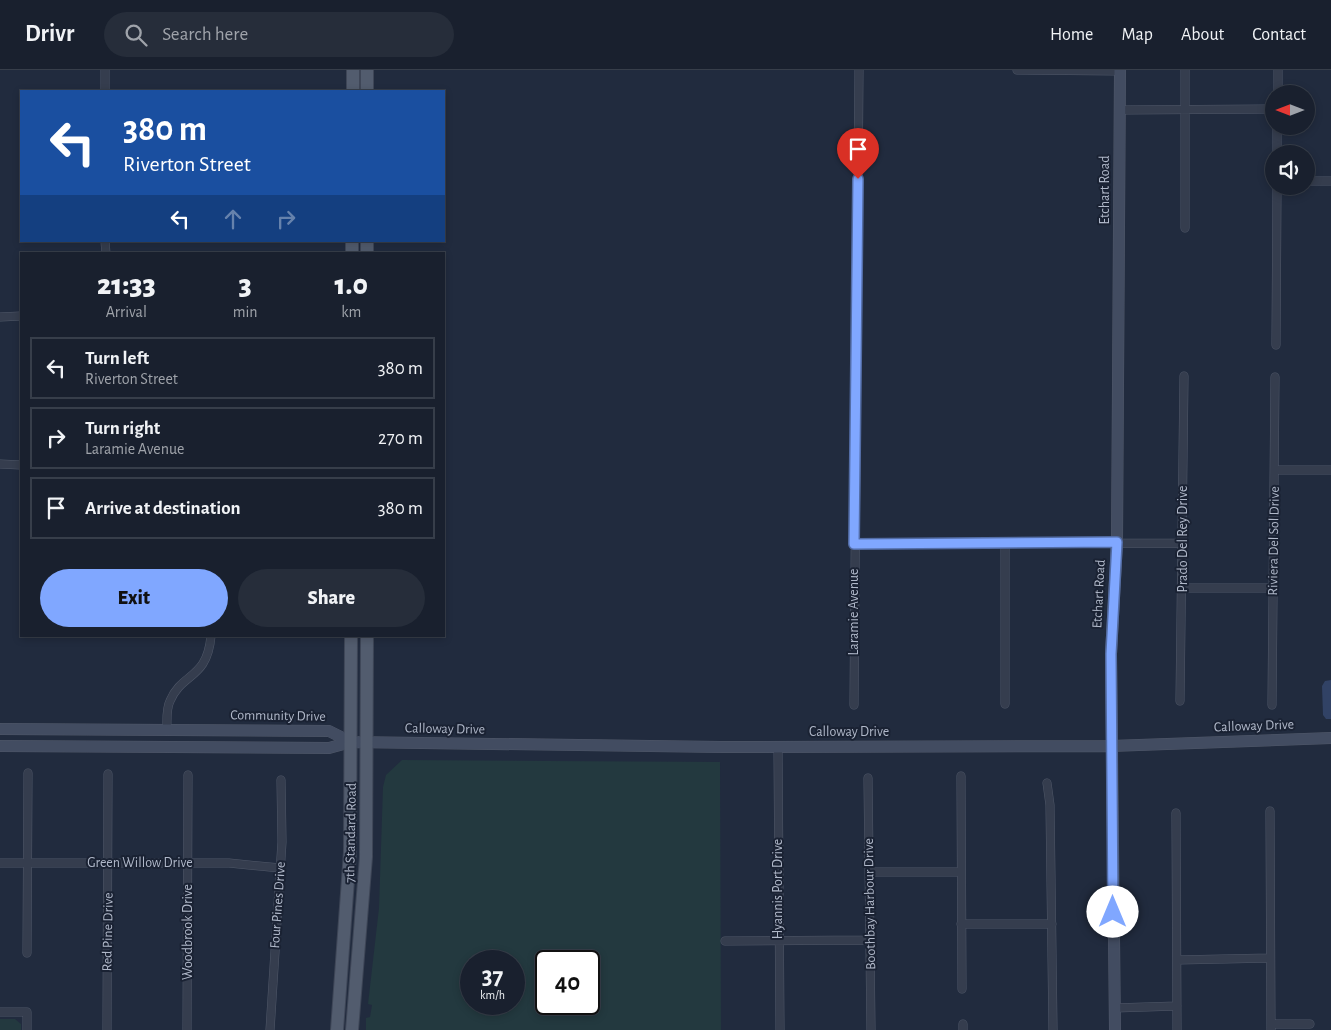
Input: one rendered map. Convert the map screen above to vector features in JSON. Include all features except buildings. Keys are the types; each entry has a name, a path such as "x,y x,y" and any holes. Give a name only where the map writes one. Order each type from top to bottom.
{"main road":[{"path":"353,70 353,90"},
{"path":"367,70 367,90"},
{"name":"7th Standard Road","path":"337,1030 349,881 351,637"},
{"name":"7th Standard Road","path":"352,1030 364,892 368,743 368,637"}],"street":[{"path":"105,70 105,90"},
{"name":"Laramie Avenue","path":"854,705 859,70"},
{"path":"1017,70 1120,71"},
{"path":"1185,70 1185,228"},
{"path":"1278,70 1278,85"},
{"name":"Etchart Road","path":"1114,1030 1111,654 1117,542 1120,71"},
{"path":"1120,110 1265,109"},
{"path":"1315,181 1331,181"},
{"path":"1276,345 1277,195"},
{"path":"0,317 20,316"},
{"name":"Prado Del Rey Drive","path":"1180,701 1183,588 1184,376"},
{"name":"Riviera Del Sol Drive","path":"1272,705 1275,378"},
{"path":"0,464 20,465"},
{"path":"1275,470 1331,470"},
{"path":"854,544 1005,542 1183,543"},
{"path":"1005,542 1005,704"},
{"path":"1183,588 1273,588"},
{"path":"167,729 169,702 181,684 195,675 205,663 211,637"},
{"name":"Community Drive","path":"0,729 329,731 351,742"},
{"name":"Calloway Drive","path":"351,742 778,747 1111,746 1331,738"},
{"path":"0,746 329,748 351,742"},
{"name":"Hyannis Port Drive","path":"778,747 780,1030"},
{"path":"27,953 28,773"},
{"name":"Red Pine Drive","path":"107,1030 108,774"},
{"name":"Woodbrook Drive","path":"187,1030 188,775"},
{"path":"961,776 962,989"},
{"name":"Boothbay Harbour Drive","path":"868,778 871,1030"},
{"name":"Four Pines Drive","path":"270,1030 280,868 282,780"},
{"path":"1048,783 1050,805 1053,1030"},
{"path":"1270,811 1271,1027 1310,1024"},
{"path":"1176,813 1177,1030"},
{"name":"Green Willow Drive","path":"0,863 229,863 280,868"},
{"path":"870,872 961,872"},
{"path":"961,924 1052,924"},
{"path":"725,941 870,940"},
{"path":"1177,960 1270,958"},
{"path":"1114,1008 1177,1006"},
{"path":"0,1012 27,1012 27,1030"}],"green space":[{"path":"402,760 720,762 721,1030 366,1030 366,1018 370,1017 372,1005 368,1004 379,908 383,787 386,775"},
{"path":"0,1019 15,1019 21,1024 21,1030 0,1030"}],"water":[{"path":"1331,680 1331,719 1326,719 1323,715 1322,686 1325,681"}],"route":[{"path":"858,179 854,544 1117,542 1111,654 1113,912"}]}
